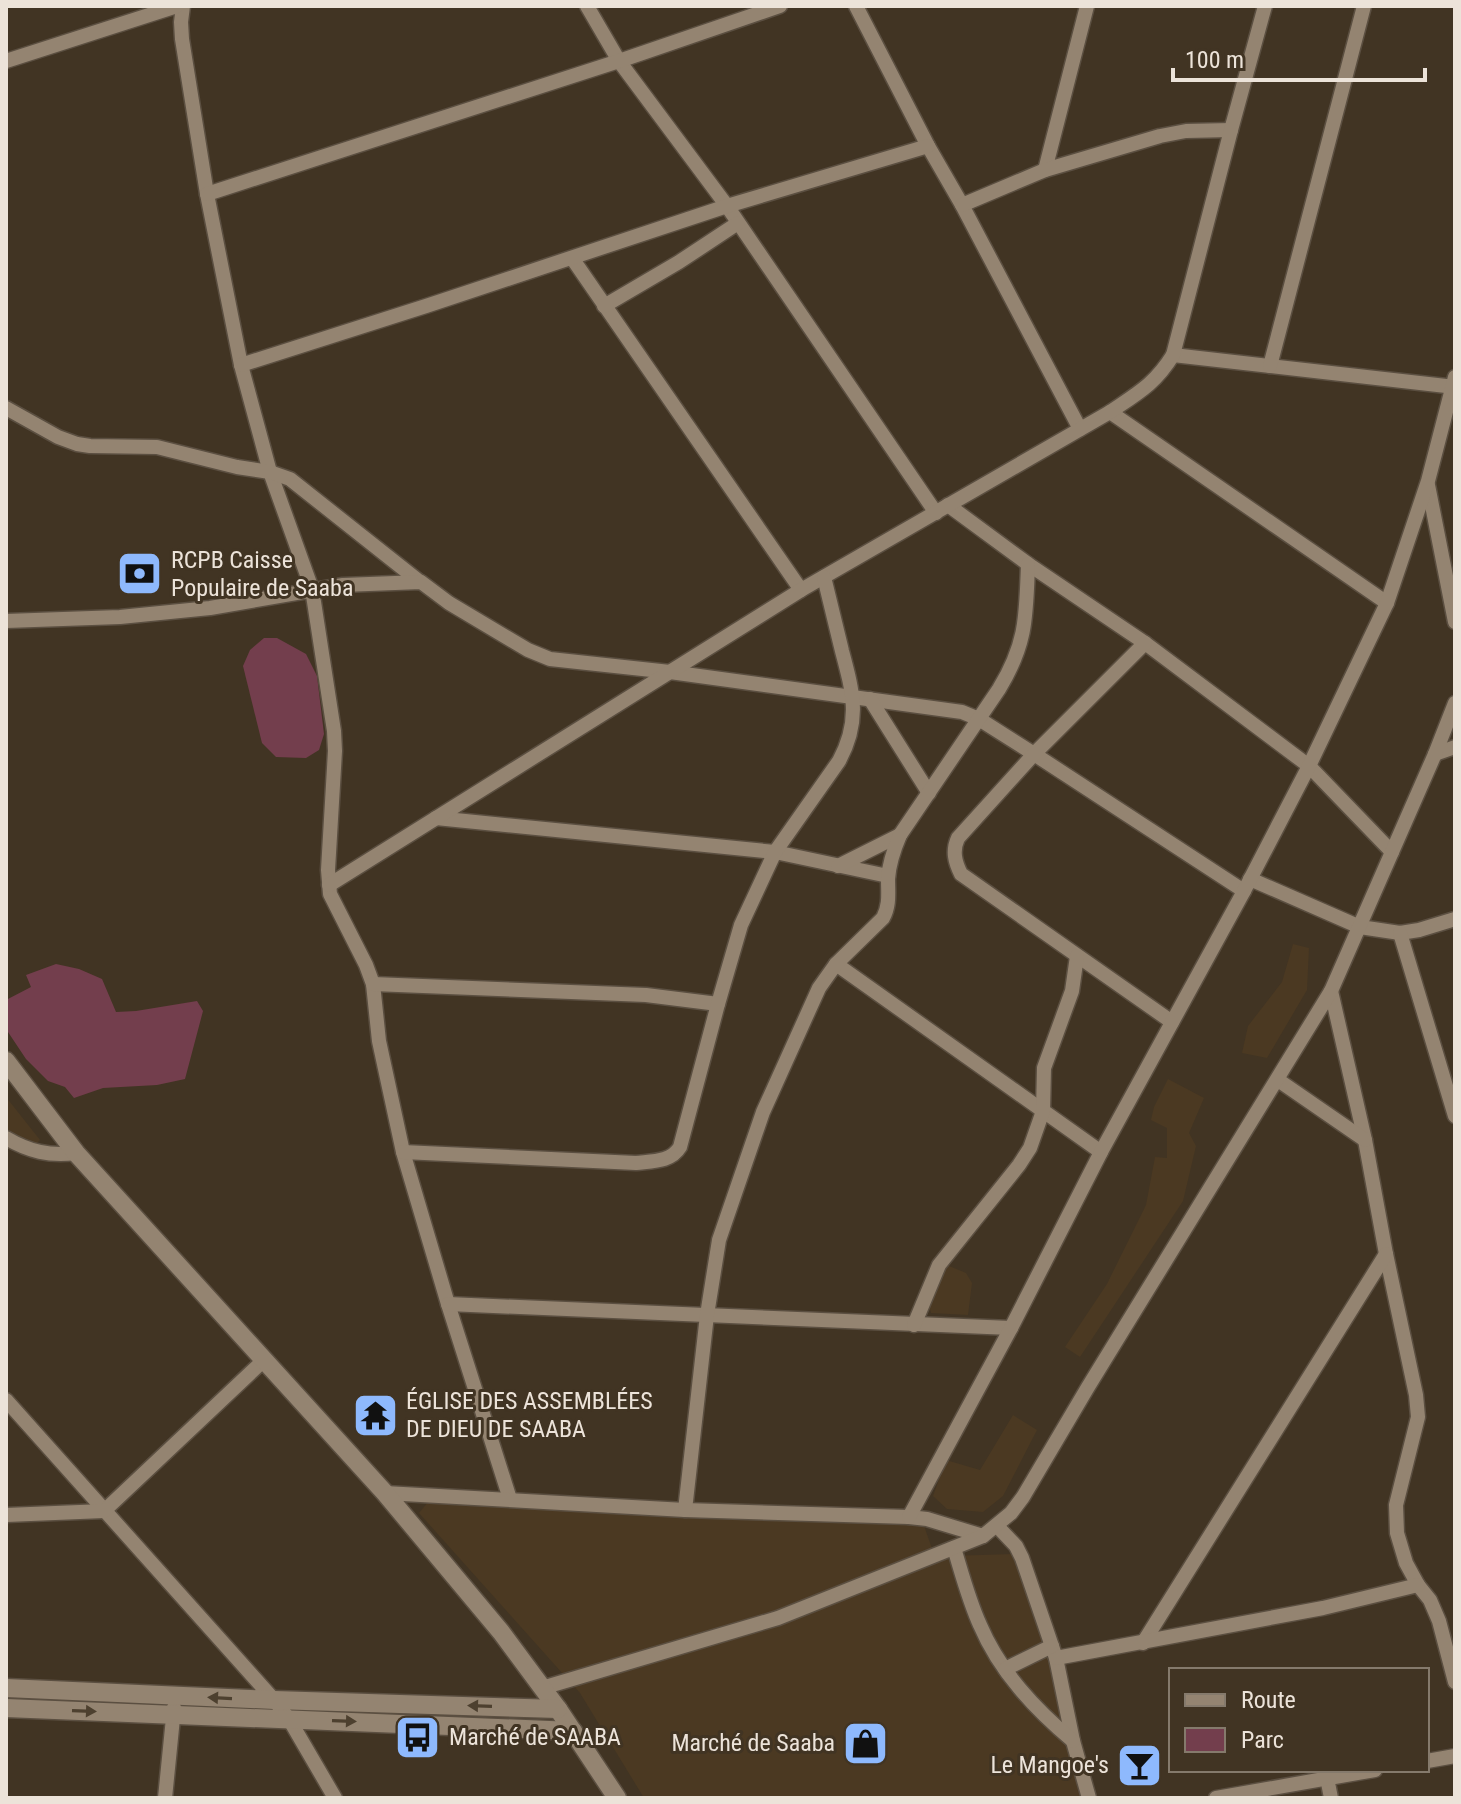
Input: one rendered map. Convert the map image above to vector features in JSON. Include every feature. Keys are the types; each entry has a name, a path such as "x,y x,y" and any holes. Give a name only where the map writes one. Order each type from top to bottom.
{"street":[{"path":"6,61 180,6 182,39 207,194 241,365 270,472 312,589 334,731 329,885 373,984 379,1041 403,1152 510,1499"},
{"path":"587,6 619,61 727,206 942,509 1145,643 1309,766 1392,852"},
{"path":"207,194 780,6"},
{"path":"856,6 1080,429"},
{"path":"1045,170 1087,6"},
{"path":"329,885 801,590 1110,412 1160,375 1173,355 1265,6"},
{"path":"1270,366 1364,6"},
{"path":"962,205 1045,170 1174,133 1231,130"},
{"path":"241,365 727,206 928,146"},
{"path":"604,306 738,223"},
{"path":"572,258 801,590"},
{"path":"909,1517 1309,766 1387,603 1428,481 1454,383 1173,355"},
{"path":"6,408 77,444 157,447 290,479 462,611 528,650 550,659 948,709 979,719 1247,885 1360,927 1400,933 1455,919"},
{"path":"1110,412 1387,603"},
{"path":"1428,481 1455,622"},
{"path":"685,1510 707,1315 719,1240 763,1112 819,988 836,964 883,918 889,901 888,876 893,849 900,835 1012,667 1021,645 1026,616 1028,564"},
{"path":"403,1152 636,1163 675,1156 741,925 775,852 839,761 853,724 854,697 824,577"},
{"path":"6,621 120,617 195,610 343,585 421,582"},
{"path":"1145,643 1034,754 958,838 954,855 961,874 1172,1022"},
{"path":"870,699 929,793"},
{"path":"542,1688 778,1618 983,1536 1011,1513 1331,991 1455,703"},
{"path":"1435,754 1455,747"},
{"path":"436,818 775,852 888,876"},
{"path":"838,866 900,835"},
{"path":"1400,933 1455,1116"},
{"path":"914,1325 939,1265 1030,1148 1043,1111 1044,1068 1072,991 1077,956"},
{"path":"836,964 1101,1152"},
{"path":"373,984 646,995 718,1004"},
{"path":"1331,991 1365,1140 1416,1395 1418,1417 1396,1505 1397,1533 1406,1563 1430,1600 1439,1621 1455,1682"},
{"path":"6,1061 76,1153 385,1493 501,1632 558,1709 617,1798"},
{"path":"1278,1080 1365,1140"},
{"path":"6,1138 41,1154 76,1153"},
{"path":"1143,1643 1386,1254"},
{"path":"448,1304 1011,1328"},
{"path":"6,1515 104,1511 264,1360"},
{"path":"6,1400 274,1700 289,1719 335,1798"},
{"path":"385,1493 685,1510 909,1517 927,1519 983,1536"},
{"path":"997,1526 1016,1546 1022,1558 1054,1652 1089,1798"},
{"path":"954,1548 990,1647 1038,1711 1073,1741"},
{"path":"1005,1669 1054,1652 1143,1643 1323,1608 1418,1585"},
{"path":"6,1688 289,1719 573,1731"},
{"path":"6,1708 274,1700 558,1709"},
{"path":"165,1798 175,1705"},
{"path":"1429,1761 1455,1756"},
{"path":"1216,1798 1363,1772"},
{"path":"1327,1778 1331,1798"}],"shaded area":[{"path":"1293,944 1309,948 1307,990 1267,1058 1242,1053 1248,1026 1282,982"},
{"path":"1168,1079 1204,1098 1189,1133 1196,1146 1183,1201 1080,1357 1065,1347 1107,1284 1146,1205 1155,1157 1167,1158 1167,1128 1151,1120"},
{"path":"6,1097 40,1140 32,1148 6,1134"},
{"path":"942,1263 966,1273 972,1283 968,1315 931,1313 928,1301"},
{"path":"1013,1415 1037,1430 1003,1496 983,1512 947,1509 933,1496 946,1460 980,1470"},
{"path":"433,1496 923,1523 936,1560 949,1556 1014,1554 1050,1661 1085,1798 644,1798 580,1693 419,1513"}],"green space":[{"path":"264,638 277,638 306,654 317,676 324,734 319,750 306,758 276,757 262,743 243,666 250,650"},
{"path":"56,964 102,979 116,1012 197,1001 203,1011 185,1079 157,1085 103,1088 74,1098 65,1087 48,1081 26,1059 6,1029 6,1000 31,987 26,975"}],"place":[{"name":"RCPB Caisse Populaire de Saaba","path":"140,574"},
{"name":"ÉGLISE DES ASSEMBLÉES DE DIEU DE SAABA","path":"375,1415"},
{"name":"Marché de SAABA","path":"418,1737"},
{"name":"Marché de Saaba","path":"866,1743"},
{"name":"Le Mangoe's","path":"1140,1765"}]}
